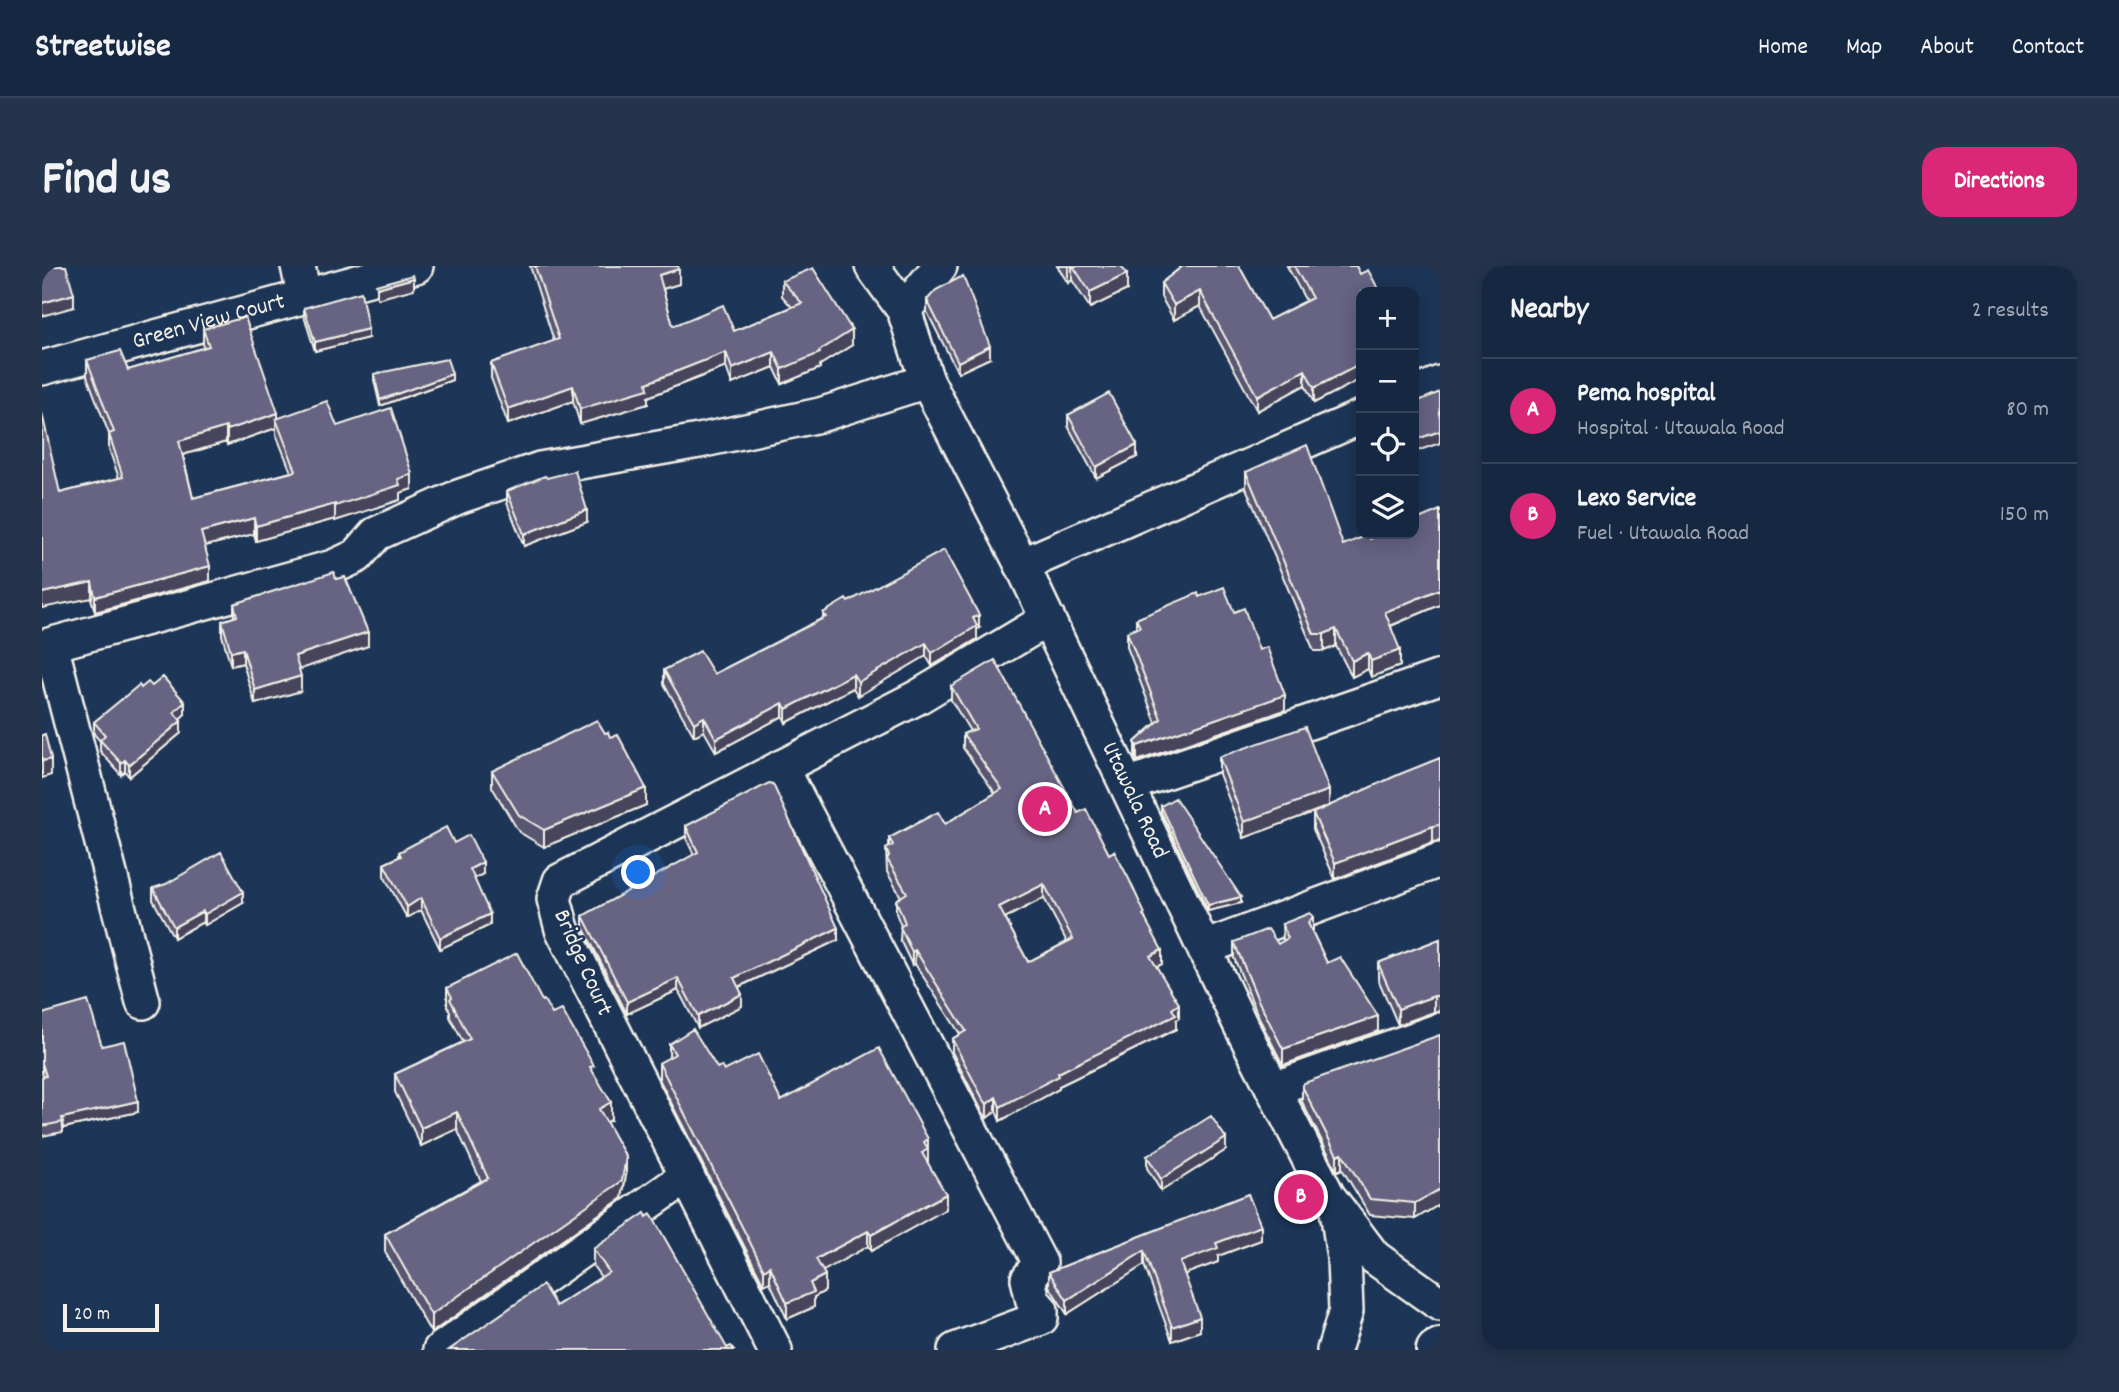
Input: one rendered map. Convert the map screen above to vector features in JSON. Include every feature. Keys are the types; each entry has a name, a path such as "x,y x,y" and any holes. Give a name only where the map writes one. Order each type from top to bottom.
{"street":[{"name":"Green View Court","path":"42,368 301,281 416,266"},
{"name":"Utawala Road","path":"872,266 904,310 927,381 1022,565 1204,948 1328,1196 1374,1257 1440,1304"},
{"path":"904,310 940,266"},
{"path":"143,1002 47,646 333,567 357,556 376,534 458,497 540,469 699,441 820,415 927,381"},
{"path":"1419,392 1440,383"},
{"path":"1022,565 1356,419"},
{"name":"Bridge Court","path":"775,1350 562,929 554,900 560,881 919,696 1048,619"},
{"path":"1127,785 1440,677"},
{"path":"781,767 1041,1264 1028,1279 1033,1301 1041,1310 1041,1318 955,1350"},
{"path":"1204,948 1440,860"},
{"path":"1273,1089 1440,1030"},
{"path":"440,1350 687,1176"},
{"path":"1334,1350 1346,1311 1344,1258 1337,1208"}],"building":[{"path":"42,266 66,266 74,294 42,303"},
{"path":"535,266 678,266 679,269 659,275 673,326 723,305 734,331 802,303 782,281 813,268 852,330 819,351 820,353 782,369 774,352 732,369 726,352 647,383 648,389 580,409 573,386 508,409 491,363 559,339"},
{"path":"1073,266 1121,266 1127,274 1090,292"},
{"path":"1183,266 1239,266 1269,320 1312,298 1294,266 1356,266 1360,274 1368,270 1377,287 1356,287 1356,367 1314,388 1305,370 1257,396 1200,291 1174,305 1161,283"},
{"path":"413,275 414,278 377,288 376,285"},
{"path":"963,276 990,346 958,362 927,300 936,290"},
{"path":"361,292 368,329 315,342 304,308"},
{"path":"245,317 278,413 227,430 226,427 179,441 193,498 296,471 276,419 327,401 337,426 391,408 412,474 398,479 400,485 335,506 256,526 254,518 201,532 210,566 95,597 92,582 42,593 42,413 60,493 123,477 109,434 114,432 87,360 120,351 128,370 209,346 203,329"},
{"path":"447,359 452,374 380,400 374,374"},
{"path":"1440,392 1440,431 1419,438 1419,400"},
{"path":"1109,393 1137,445 1096,467 1068,415"},
{"path":"1307,445 1343,545 1358,539 1419,539 1419,519 1440,510 1440,589 1385,612 1400,650 1371,661 1368,653 1352,661 1336,629 1324,634 1314,634 1246,472"},
{"path":"575,471 587,510 524,534 507,491 545,476 547,478"},
{"path":"944,550 979,615 973,618 977,626 932,653 926,643 858,682 853,674 786,709 783,703 716,739 704,717 694,723 664,670 700,651 714,674 826,617 823,613 846,599 848,602"},
{"path":"334,572 336,579 345,577 368,632 295,656 301,676 255,690 243,649 231,652 222,621 237,616 234,604"},
{"path":"1224,587 1234,612 1244,608 1259,650 1267,647 1285,695 1137,746 1135,742 1161,719 1127,632 1140,627 1136,619 1198,593 1199,597"},
{"path":"995,660 1078,813 1086,809 1109,854 1114,851 1129,879 1145,914 1143,915 1162,950 1150,956 1179,1004 1172,1009 1176,1015 1058,1073 1059,1076 1000,1107 996,1097 987,1104 982,1097 952,1039 966,1031 915,950 912,952 900,927 905,923 896,900 907,893 887,859 889,856 886,849 893,845 889,838 938,812 945,824 1002,789 963,734 976,729 951,686","holes":["1044,884 1073,939 1028,962 999,907"]},
{"path":"163,677 185,702 174,712 181,721 129,765 125,760 121,763 100,740 105,735 94,722 139,685 141,688 148,682 152,686"},
{"path":"597,720 610,737 618,735 646,788 544,830 519,815 492,771"},
{"path":"1305,727 1329,790 1244,822 1219,757"},
{"path":"45,734 51,759 42,761 42,735"},
{"path":"1440,758 1440,825 1335,863 1313,813"},
{"path":"769,783 773,784 838,928 734,978 742,994 698,1016 678,978 627,1002 583,916 698,852 686,826"},
{"path":"1175,798 1241,897 1208,905 1161,806"},
{"path":"446,827 454,843 469,835 483,862 470,869 490,914 440,938 421,898 407,907 384,864 401,856 399,852"},
{"path":"221,852 243,892 205,914 203,911 174,927 153,888 166,884"},
{"path":"1310,913 1313,917 1308,923 1327,963 1340,957 1378,1016 1283,1049 1258,1000 1234,942 1268,929 1278,944 1288,938 1282,924"},
{"path":"1440,939 1440,996 1398,1009 1378,963"},
{"path":"517,953 542,1001 544,1000 552,1014 562,1010 611,1102 599,1109 626,1157 622,1181 431,1315 385,1234 488,1178 457,1112 421,1128 395,1074 470,1039 447,988"},
{"path":"88,1001 102,1046 124,1041 138,1101 62,1118 63,1122 42,1126 42,1077 46,1076 42,1063 42,1014"},
{"path":"693,1029 717,1068 721,1066 724,1071 758,1054 781,1101 879,1048 928,1139 924,1142 928,1149 922,1153 946,1194 871,1235 868,1231 816,1259 825,1275 810,1283 814,1292 787,1303 770,1266 764,1270 659,1063 675,1054 669,1044"},
{"path":"1440,1035 1440,1189 1415,1203 1370,1199 1342,1153 1337,1155 1302,1086 1304,1083"},
{"path":"1211,1116 1226,1138 1161,1179 1147,1156"},
{"path":"1248,1194 1261,1226 1216,1243 1218,1248 1180,1262 1200,1317 1172,1327 1144,1251 1067,1300 1049,1272"},
{"path":"645,1213 647,1217 651,1214 727,1348 731,1346 734,1350 449,1350 543,1285 556,1306 609,1272 593,1249"}],"place":[{"name":"Pema hospital","path":"1045,809"},
{"name":"Lexo Service","path":"1301,1197"}]}
